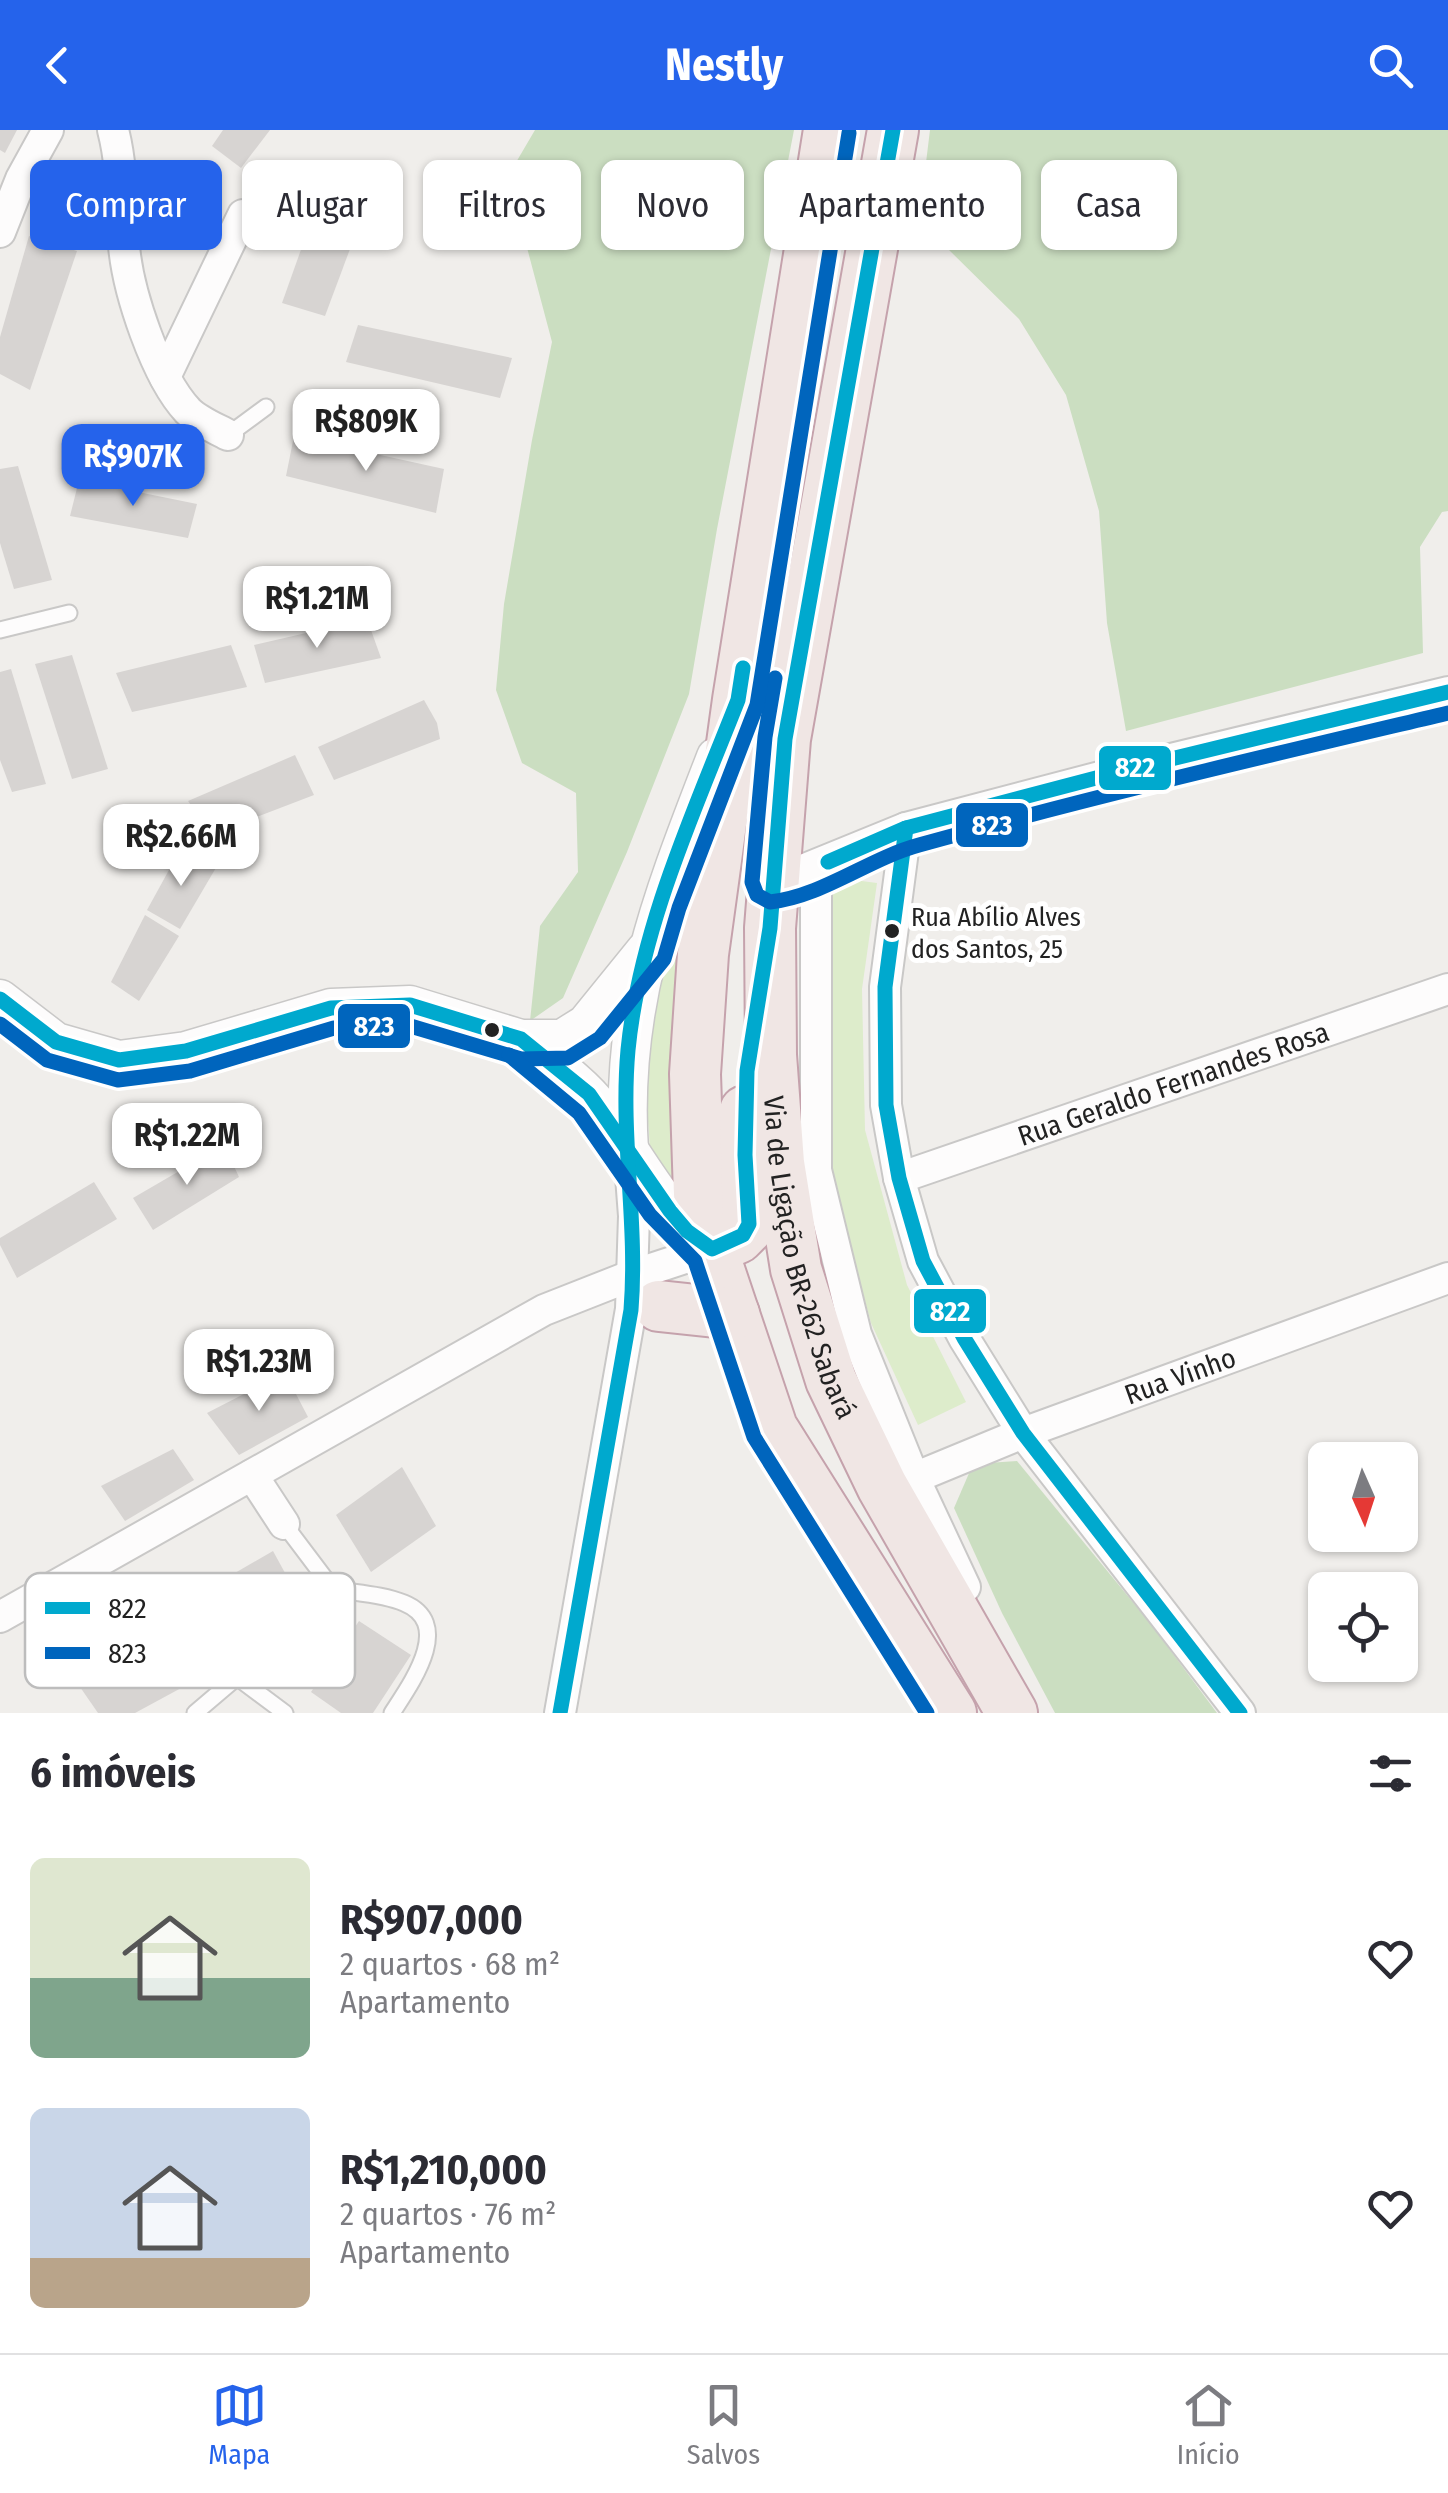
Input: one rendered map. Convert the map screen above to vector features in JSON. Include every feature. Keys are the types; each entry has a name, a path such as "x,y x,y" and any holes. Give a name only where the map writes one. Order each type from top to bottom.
{"highway":[{"path":"829,130 738,700 704,954 695,1074 699,1194 712,1249 772,1428 951,1713"},
{"name":"Via de Ligação BR-262 Sabará","path":"892,130 786,739 786,892 775,1112 796,1269 830,1380 882,1486 1007,1704"},
{"path":"712,1249 743,1235 749,1224 746,1098 786,892"},
{"path":"646,1290 734,1314"}],"street":[{"path":"0,232 21,179 48,130"},
{"path":"112,130 120,156 124,251 141,316 165,376 189,412 228,435"},
{"path":"165,376 242,217"},
{"path":"786,892 906,828 1448,692"},
{"path":"560,1713 622,1354 646,1290 634,1216 626,1098 646,950 660,902 738,700"},
{"path":"906,828 885,987 886,1105 899,1178 923,1260 964,1338 1023,1433 1240,1713"},
{"name":"Via de Ligação BR-262 Sabará","path":"786,892 816,1170 856,1334 914,1478 971,1599 1007,1704"},
{"path":"0,999 56,1042 119,1060 186,1051 332,1008 410,1004 521,1039 562,1039 586,1024 646,950"},
{"name":"Rua Geraldo Fernandes Rosa","path":"899,1178 1448,989"},
{"path":"77,1573 544,1310 646,1290 712,1249 670,1211 589,1094 521,1039"},
{"name":"Rua Vinho","path":"914,1478 1023,1433 1448,1278"},
{"path":"252,1475 284,1524"},
{"path":"0,1616 25,1602"}],"lane":[{"path":"228,435 266,407"},
{"path":"0,630 69,613"},
{"path":"284,1524 321,1573"},
{"path":"355,1593 403,1602 420,1613 427,1633 423,1665 392,1713"},
{"path":"195,1713 226,1688"},
{"path":"251,1688 285,1713"}],"green space":[{"path":"535,130 794,130 788,160 764,160 764,250 771,250 689,694 627,852 563,998 530,1021 540,926 578,872 576,793 522,763 496,690 504,604 552,342 528,250 581,250 581,160 517,160"},
{"path":"930,130 1448,130 1448,511 1442,512 1420,547 1423,653 1126,731 1107,623 1099,511 1066,395 1019,319 949,250 1021,250 1021,160 926,160"},
{"path":"700,854 677,1209 650,1147 644,1069 663,951"},
{"path":"831,877 877,883 862,989 865,1130 907,1285 966,1402 918,1425 871,1323 829,1168"},
{"path":"1017,1461 1150,1623 1217,1713 1055,1713 1002,1613 954,1508 973,1464"}],"building":[{"path":"0,130 17,130 5,153 0,150"},
{"path":"223,130 270,130 247,160 242,160 241,168 212,146"},
{"path":"29,236 30,250 77,251 30,390 0,374 0,337"},
{"path":"301,250 350,250 325,316 282,303"},
{"path":"358,325 512,358 500,398 346,362"},
{"path":"294,436 444,469 436,513 286,476"},
{"path":"18,466 52,580 14,589 0,543 0,469"},
{"path":"79,480 197,504 188,538 70,516"},
{"path":"367,619 381,658 265,683 254,645"},
{"path":"231,645 247,687 132,712 116,673"},
{"path":"72,655 108,769 72,779 35,664"},
{"path":"11,669 46,784 12,792 0,760 0,672"},
{"path":"424,700 437,723 440,739 334,780 318,747"},
{"path":"295,755 314,795 212,834 188,801"},
{"path":"180,850 217,866 180,929 147,910"},
{"path":"145,915 179,936 139,1001 111,982"},
{"path":"224,1145 239,1177 153,1230 133,1198"},
{"path":"94,1182 117,1219 17,1278 0,1238"},
{"path":"285,1373 308,1417 239,1455 207,1413"},
{"path":"173,1449 194,1480 125,1521 101,1486"},
{"path":"402,1467 436,1526 371,1572 336,1515"},
{"path":"273,1551 285,1573 235,1573"},
{"path":"359,1621 411,1655 373,1713 341,1713 311,1692 314,1688 355,1688 355,1627"},
{"path":"81,1688 181,1688 135,1713 98,1713"}],"transit line":[{"name":"822","path":"0,999 56,1042 119,1060 186,1051 331,1008 410,1005 521,1039 589,1094 687,1231 712,1249 743,1235 749,1224 745,1155 747,1071 770,928 785,739 893,130"},
{"name":"823","path":"0,1024 47,1060 118,1080 190,1071 334,1028 407,1025 521,1059 568,1058 600,1038 664,959 679,908 757,705 849,133"},
{"name":"822","path":"560,1713 631,1310 626,1083 634,1005 656,915 738,700 743,668"},
{"name":"823","path":"775,678 765,737 752,882 757,895 770,902 808,893 919,845 1448,713"},
{"name":"822","path":"828,862 906,828 1448,692"},
{"name":"822","path":"906,828 885,987 886,1105 899,1178 923,1261 964,1338 1023,1433 1240,1713"},
{"name":"823","path":"509,1055 579,1113 650,1215 695,1261 754,1437 927,1713"}],"place":[{"name":"Rua Abílio Alves dos Santos, 25","path":"892,931"}]}
